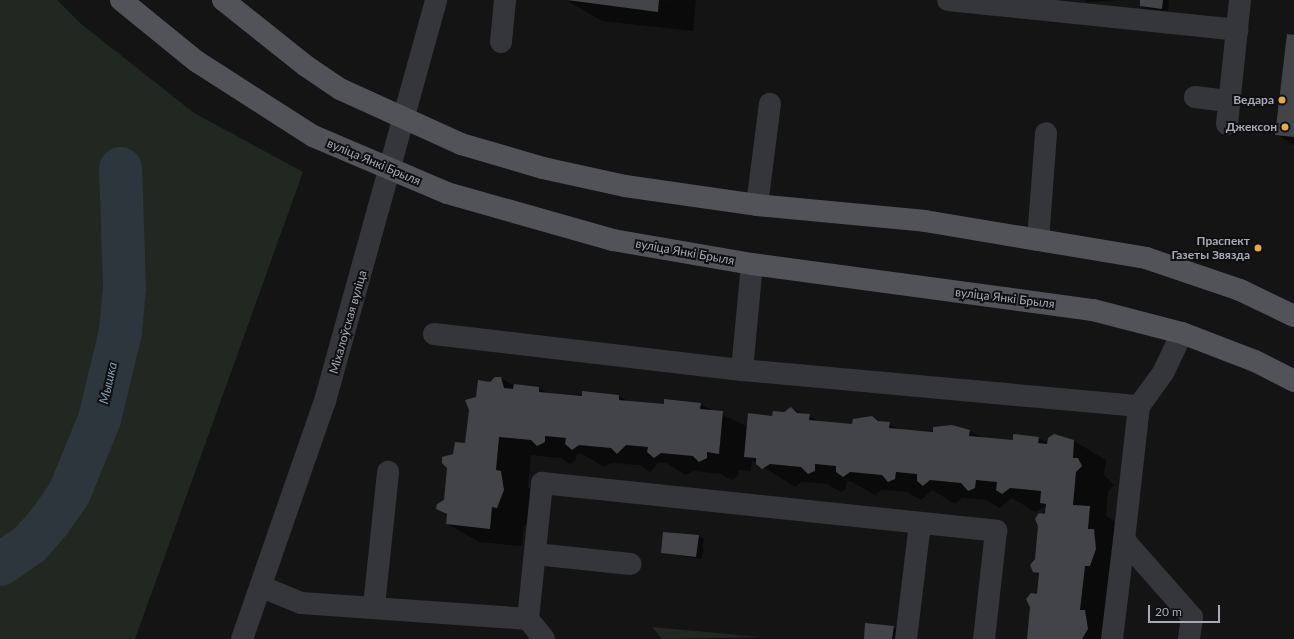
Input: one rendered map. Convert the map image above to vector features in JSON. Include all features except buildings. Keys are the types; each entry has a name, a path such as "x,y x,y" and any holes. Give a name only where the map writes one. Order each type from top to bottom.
{"main road":[{"name":"вуліца Янкі Брыля","path":"121,0 196,61 250,98 313,136 390,171 447,193 613,240 752,264 1086,309 1182,333 1255,361 1294,381"},
{"path":"223,0 306,66 340,89 461,144 543,168 625,186 757,205 925,221 1146,258 1240,290 1294,316"}],"street":[{"name":"Міхалоўская вуліца","path":"242,639 262,587 325,401 390,171 436,0"},
{"path":"501,42 505,0"},
{"path":"948,0 1237,30"},
{"path":"1228,124 1240,0"},
{"path":"1195,97 1230,101"},
{"path":"757,205 770,104"},
{"path":"1038,240 1046,133"},
{"path":"742,370 752,264"},
{"path":"1112,639 1139,406 1163,373 1182,333"},
{"path":"434,334 742,370 1139,406"},
{"path":"374,606 388,472"},
{"path":"544,639 528,619 542,483 996,531 984,639"},
{"path":"906,639 920,524"},
{"path":"1124,540 1192,617 1189,639"},
{"path":"535,554 630,564"},
{"path":"262,587 301,603 374,606 528,619"}],"shaded area":[{"path":"0,0 57,0 80,23 194,113 303,172 135,639 0,639"},
{"path":"652,627 761,637 662,639"}],"waterway":[{"name":"Мышка","path":"0,564 30,543 49,521 69,492 99,419 120,331 124,287 120,168"}],"place":[{"name":"Ведара","path":"1282,100"},
{"name":"Джексон","path":"1285,127"},
{"name":"Праспект Газеты Звязда","path":"1258,248"}]}
